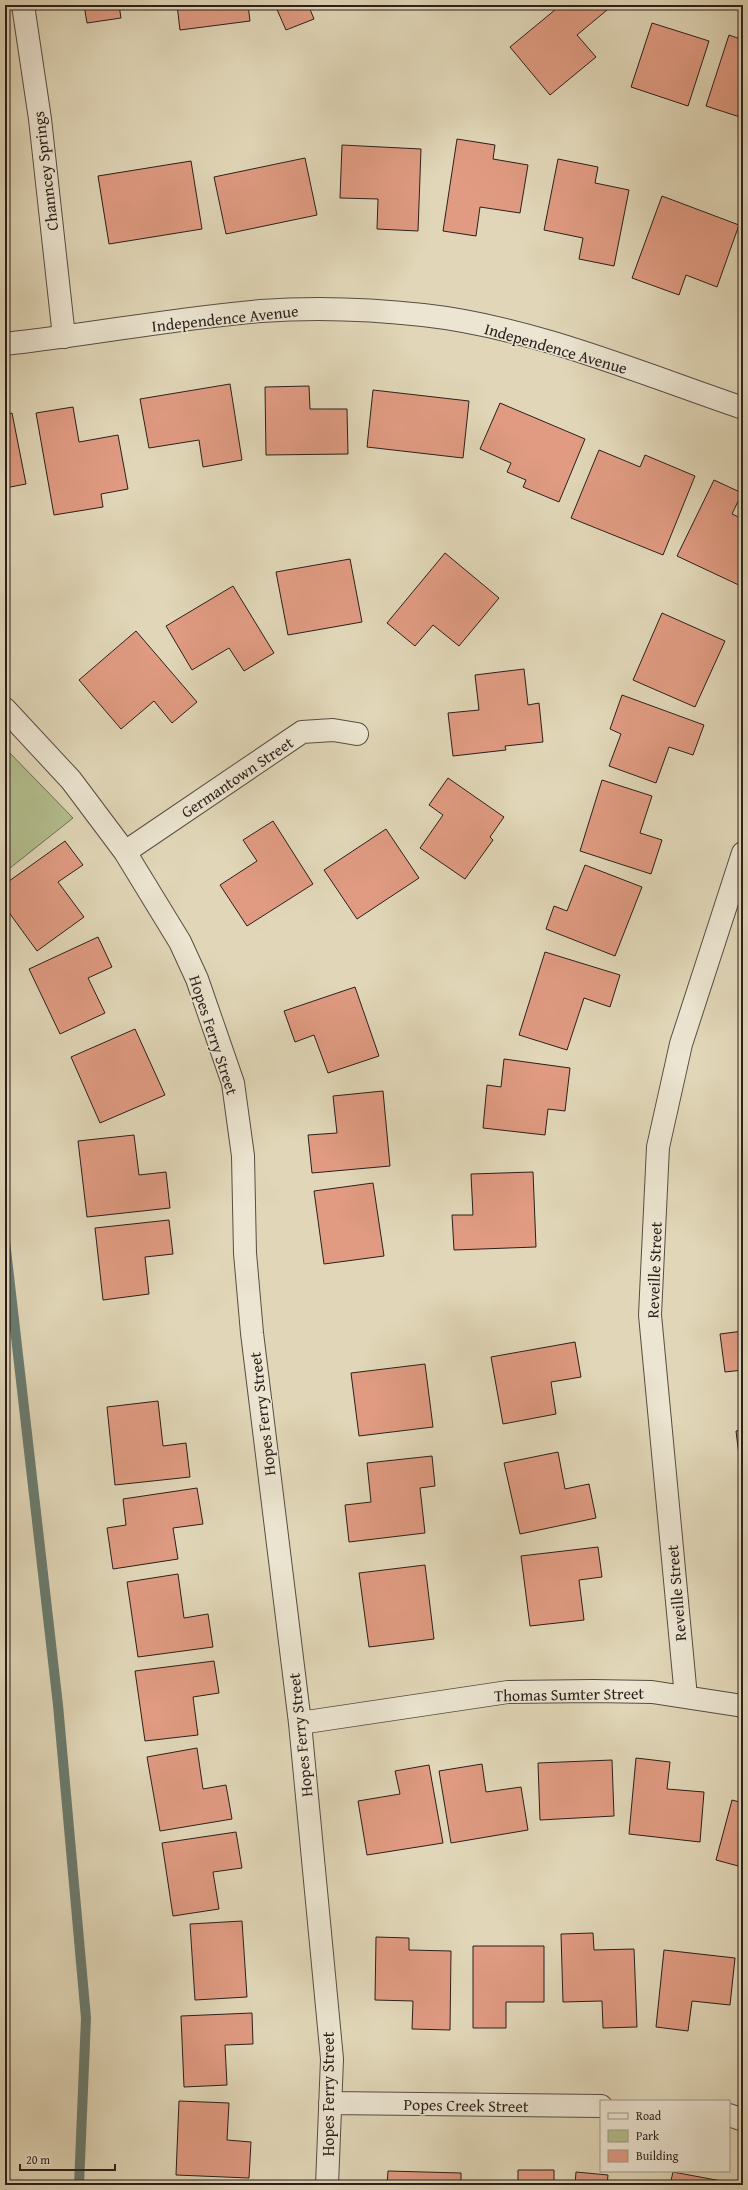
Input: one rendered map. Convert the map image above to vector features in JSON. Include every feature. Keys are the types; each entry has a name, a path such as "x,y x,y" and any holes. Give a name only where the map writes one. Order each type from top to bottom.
{"street":[{"name":"Channcey Springs","path":"23,5 40,119 64,338"},
{"name":"Independence Avenue","path":"5,344 64,338 262,311 344,309 425,315 505,330 583,353 743,408"},
{"name":"Hopes Ferry Street","path":"5,709 71,780 125,852 180,942 197,979 233,1083 243,1156 246,1253 252,1332 300,1723 332,2059 327,2185"},
{"name":"Germantown Street","path":"125,852 302,732 333,730 357,734"},
{"name":"Reveille Street","path":"686,1697 650,1314 658,1147 681,1044 743,853"},
{"name":"Thomas Sumter Street","path":"300,1723 508,1692 652,1692 743,1706"},
{"name":"Popes Creek Street","path":"330,2103 600,2106"},
{"path":"730,2115 743,2120"}],"green space":[{"path":"5,748 73,818 5,872"}],"building":[{"path":"84,5 119,5 121,18 87,23"},
{"path":"177,5 248,5 250,21 180,30"},
{"path":"275,5 315,5 309,7 314,19 286,30"},
{"path":"561,5 613,5 577,35 596,57 550,95 510,47"},
{"path":"652,23 709,41 688,106 631,87"},
{"path":"729,35 743,40 743,118 706,106"},
{"path":"457,139 495,145 493,159 528,165 520,213 480,207 476,236 443,231"},
{"path":"342,145 421,149 418,231 377,229 378,199 340,198"},
{"path":"305,158 317,215 226,234 214,177"},
{"path":"558,159 598,167 595,183 629,190 614,266 579,259 583,238 544,230"},
{"path":"191,161 202,229 109,244 98,176"},
{"path":"662,196 739,225 717,287 686,275 679,295 632,278"},
{"path":"230,384 242,460 203,467 199,440 149,448 140,399"},
{"path":"309,386 310,409 347,409 348,454 266,455 265,387"},
{"path":"373,390 469,401 463,458 367,447"},
{"path":"500,403 585,439 559,502 523,487 526,480 507,472 511,463 480,449"},
{"path":"73,407 79,442 118,435 128,489 101,494 103,507 54,515 36,413"},
{"path":"12,413 26,484 5,488 5,415"},
{"path":"599,450 640,467 645,455 695,476 663,555 571,518"},
{"path":"714,480 742,493 732,514 743,519 743,587 677,556"},
{"path":"445,553 499,598 459,646 433,625 415,646 387,623"},
{"path":"350,559 362,622 288,635 276,572"},
{"path":"233,586 274,653 244,671 229,648 192,670 166,626"},
{"path":"662,613 725,641 695,707 633,680"},
{"path":"136,631 197,702 172,723 154,701 121,729 79,680"},
{"path":"524,669 528,705 539,703 543,742 505,746 506,750 453,756 448,713 479,710 475,675"},
{"path":"622,695 704,725 693,755 669,747 656,783 609,766 621,734 610,729"},
{"path":"448,778 504,817 490,837 493,840 465,879 420,848 443,815 429,805"},
{"path":"602,780 652,796 640,833 662,840 651,874 580,851"},
{"path":"273,821 313,884 247,926 220,885 257,861 243,840"},
{"path":"386,829 419,878 357,919 324,870"},
{"path":"65,841 83,865 58,882 84,917 37,951 5,907 5,884"},
{"path":"585,865 642,887 615,956 546,929 554,906 567,911"},
{"path":"98,937 112,967 88,978 105,1013 60,1034 29,969"},
{"path":"545,952 620,975 610,1007 584,998 567,1050 519,1035"},
{"path":"355,987 379,1056 328,1073 314,1035 295,1042 284,1011"},
{"path":"135,1029 165,1095 100,1123 71,1057"},
{"path":"743,1058 743,1075 739,1074"},
{"path":"504,1059 570,1068 565,1111 548,1109 545,1135 483,1128 487,1085 501,1087"},
{"path":"383,1091 390,1166 312,1173 308,1135 337,1133 333,1096"},
{"path":"134,1135 139,1175 166,1172 170,1208 87,1217 78,1141"},
{"path":"739,1150 743,1150 743,1178"},
{"path":"533,1172 536,1247 454,1250 452,1215 473,1215 471,1174"},
{"path":"373,1183 384,1256 324,1264 314,1191"},
{"path":"169,1220 173,1254 145,1257 149,1294 103,1300 95,1228"},
{"path":"743,1331 743,1370 725,1372 720,1334"},
{"path":"575,1342 581,1377 551,1382 556,1414 503,1424 491,1357"},
{"path":"425,1364 433,1427 359,1436 351,1373"},
{"path":"158,1401 163,1446 186,1443 190,1477 115,1485 107,1407"},
{"path":"743,1430 743,1488 736,1431"},
{"path":"558,1452 565,1489 589,1484 596,1518 520,1534 504,1463"},
{"path":"432,1456 435,1486 420,1488 425,1533 349,1542 345,1505 371,1502 367,1463"},
{"path":"197,1488 203,1524 173,1528 178,1559 113,1569 107,1528 126,1525 123,1499"},
{"path":"598,1547 602,1577 579,1580 584,1620 530,1626 521,1556"},
{"path":"425,1565 434,1639 369,1647 359,1573"},
{"path":"178,1574 184,1618 208,1614 213,1647 138,1657 127,1582"},
{"path":"214,1661 219,1693 193,1697 198,1735 145,1741 135,1671"},
{"path":"197,1748 203,1789 226,1785 232,1819 160,1831 147,1757"},
{"path":"636,1758 670,1762 667,1789 704,1792 700,1842 629,1834"},
{"path":"612,1760 614,1816 540,1820 538,1763"},
{"path":"482,1764 486,1792 521,1787 528,1830 451,1843 439,1771"},
{"path":"429,1765 443,1843 367,1855 358,1801 400,1794 395,1771"},
{"path":"732,1800 743,1803 742,1867 716,1860"},
{"path":"236,1832 242,1868 213,1872 219,1909 173,1916 162,1843"},
{"path":"242,1921 247,1997 195,2000 190,1924"},
{"path":"593,1933 594,1950 634,1949 637,2027 603,2028 602,2001 563,2002 561,1934"},
{"path":"376,1937 409,1938 409,1950 451,1951 450,2030 412,2029 413,2001 375,2000"},
{"path":"473,1946 544,1946 544,2002 506,2002 506,2028 473,2028"},
{"path":"664,1950 735,1958 730,2005 692,2001 688,2031 656,2027"},
{"path":"252,2013 253,2044 225,2045 227,2085 184,2087 181,2016"},
{"path":"179,2101 229,2103 227,2140 251,2142 249,2178 176,2175"},
{"path":"518,2170 554,2170 554,2185 518,2185"},
{"path":"388,2171 461,2173 461,2185 387,2185"},
{"path":"576,2172 608,2175 607,2185 575,2185"},
{"path":"673,2172 743,2185 670,2185"}],"waterway":[{"path":"5,1241 58,1705 86,2018 79,2185"}]}
